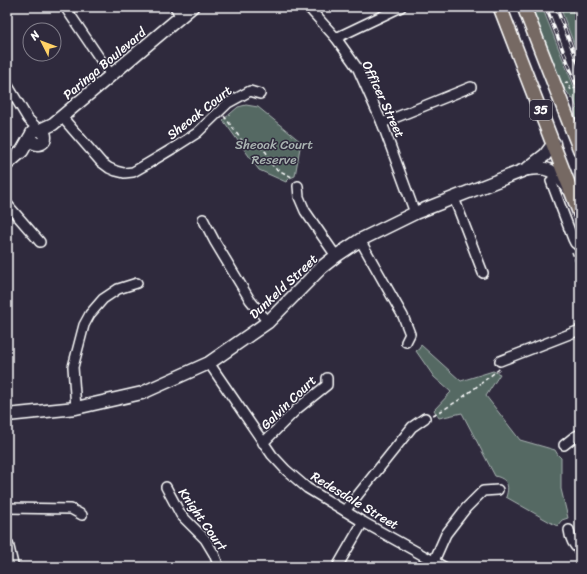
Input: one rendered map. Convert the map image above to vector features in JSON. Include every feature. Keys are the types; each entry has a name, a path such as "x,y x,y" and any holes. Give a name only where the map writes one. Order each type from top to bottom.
{"main road":[{"name":"35","path":"500,7 554,144 576,192"},
{"name":"35","path":"524,7 580,150"},
{"path":"576,192 579,194 578,201 580,214"}],"street":[{"path":"65,7 111,75"},
{"name":"Paringa Boulevard","path":"37,136 58,121 111,75 178,11 192,7"},
{"name":"Officer Street","path":"308,7 336,38 358,69 382,122 416,213"},
{"path":"336,38 401,7"},
{"path":"7,84 37,136 7,164"},
{"path":"382,122 471,87"},
{"name":"Sheoak Court","path":"58,121 109,168 124,173 133,172 197,133 228,103 250,91 260,94"},
{"name":"Dunkeld Street","path":"7,415 76,408 142,393 209,363 268,322 322,267 360,240 416,213 527,169 546,155 554,144"},
{"name":"Dunkeld Street","path":"527,169 545,168 551,170 576,192"},
{"path":"551,181 573,239 580,247"},
{"path":"298,186 299,197 305,211 336,256"},
{"path":"454,198 483,273"},
{"path":"7,204 41,243"},
{"path":"203,219 250,300 268,322"},
{"path":"360,240 403,316 410,334 406,342"},
{"path":"76,408 73,367 84,325 90,314 103,300 118,289 137,283"},
{"path":"503,360 580,330"},
{"name":"Redesdale Street","path":"209,363 263,443 286,470 307,488 363,522 444,567"},
{"name":"Galvin Court","path":"263,443 297,409 327,385 326,378"},
{"path":"345,511 412,428 425,418"},
{"path":"564,445 580,434"},
{"name":"Knight Court","path":"166,486 182,515 205,539 214,554 219,567"},
{"path":"434,562 446,534 466,508 483,491 498,490"},
{"path":"7,508 71,509 82,515"},
{"path":"337,567 363,522"},
{"path":"569,530 572,541 580,550"},
{"path":"7,545 10,563"}],"path":[{"path":"566,87 564,83 567,82 571,90 580,86"},
{"path":"219,112 243,142 260,147 266,152 274,168 292,177 298,186"},
{"path":"425,418 444,410 459,400 498,370 503,360"}],"green space":[{"path":"530,7 542,7 580,102 580,135 575,110 577,108 573,98 572,99 560,82"},
{"path":"560,7 572,7 580,27 580,60"},
{"name":"Sheoak Court Reserve","path":"246,105 258,107 301,142 295,176 286,182 259,170 223,120 238,107"},
{"path":"421,345 461,381 493,371 500,374 486,396 520,440 555,450 561,458 561,489 568,518 562,520 557,526 506,497 508,489 505,481 495,476 462,413 439,418 434,410 451,392 434,377 416,351"}],"railway":[{"path":"546,7 580,94"},
{"path":"556,7 580,68"}]}
